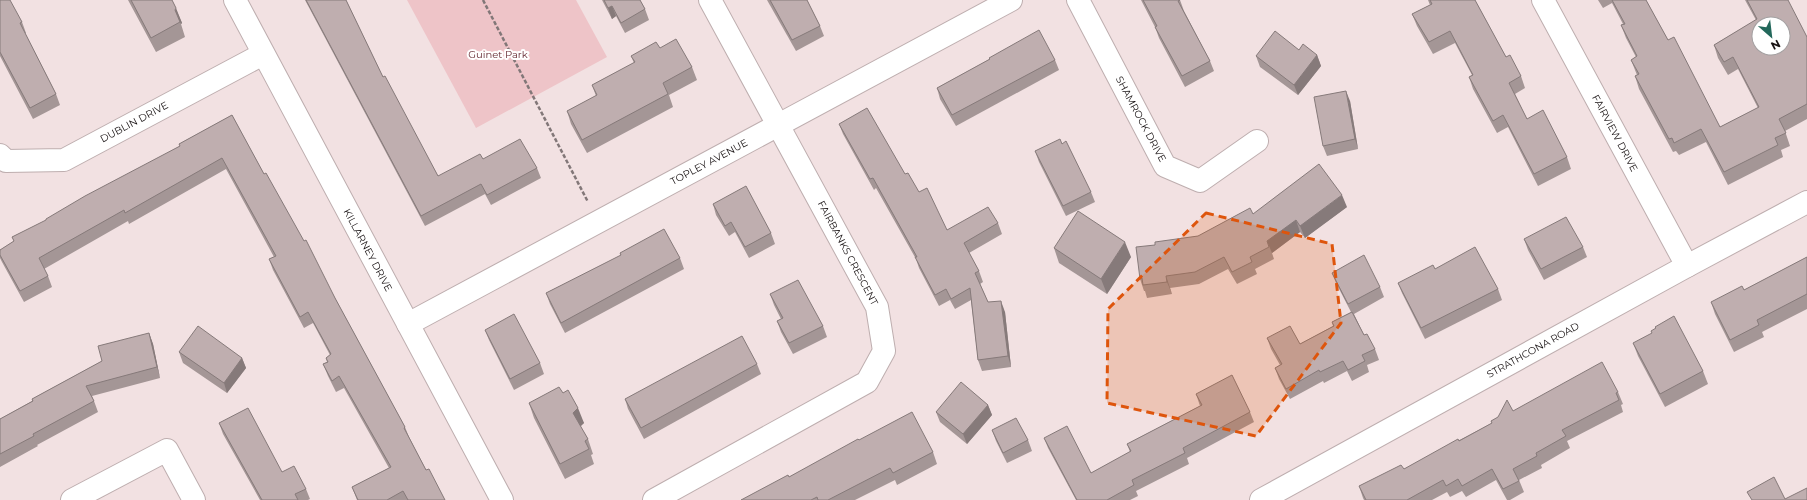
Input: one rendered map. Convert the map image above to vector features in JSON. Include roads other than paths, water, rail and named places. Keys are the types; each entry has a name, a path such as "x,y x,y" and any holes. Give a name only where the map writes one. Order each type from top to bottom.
{"street":[{"name":"KILLARNEY DRIVE","path":"235,0 502,500"},
{"name":"FAIRBANKS CRESCENT","path":"654,500 867,382 884,351 877,307 710,0"},
{"name":"TOPLEY AVENUE","path":"408,324 1010,0"},
{"name":"SHAMROCK DRIVE","path":"1078,0 1165,166 1200,181 1256,141"},
{"name":"FAIRVIEW DRIVE","path":"1543,0 1687,266"},
{"name":"DUBLIN DRIVE","path":"0,155 6,162 64,160 263,54"},
{"name":"STRATHCONA ROAD","path":"1261,500 1687,266 1807,202"},
{"path":"72,500 167,450 194,500"}],"park label":[{"name":"Guinet Park","path":"498,54"}]}
